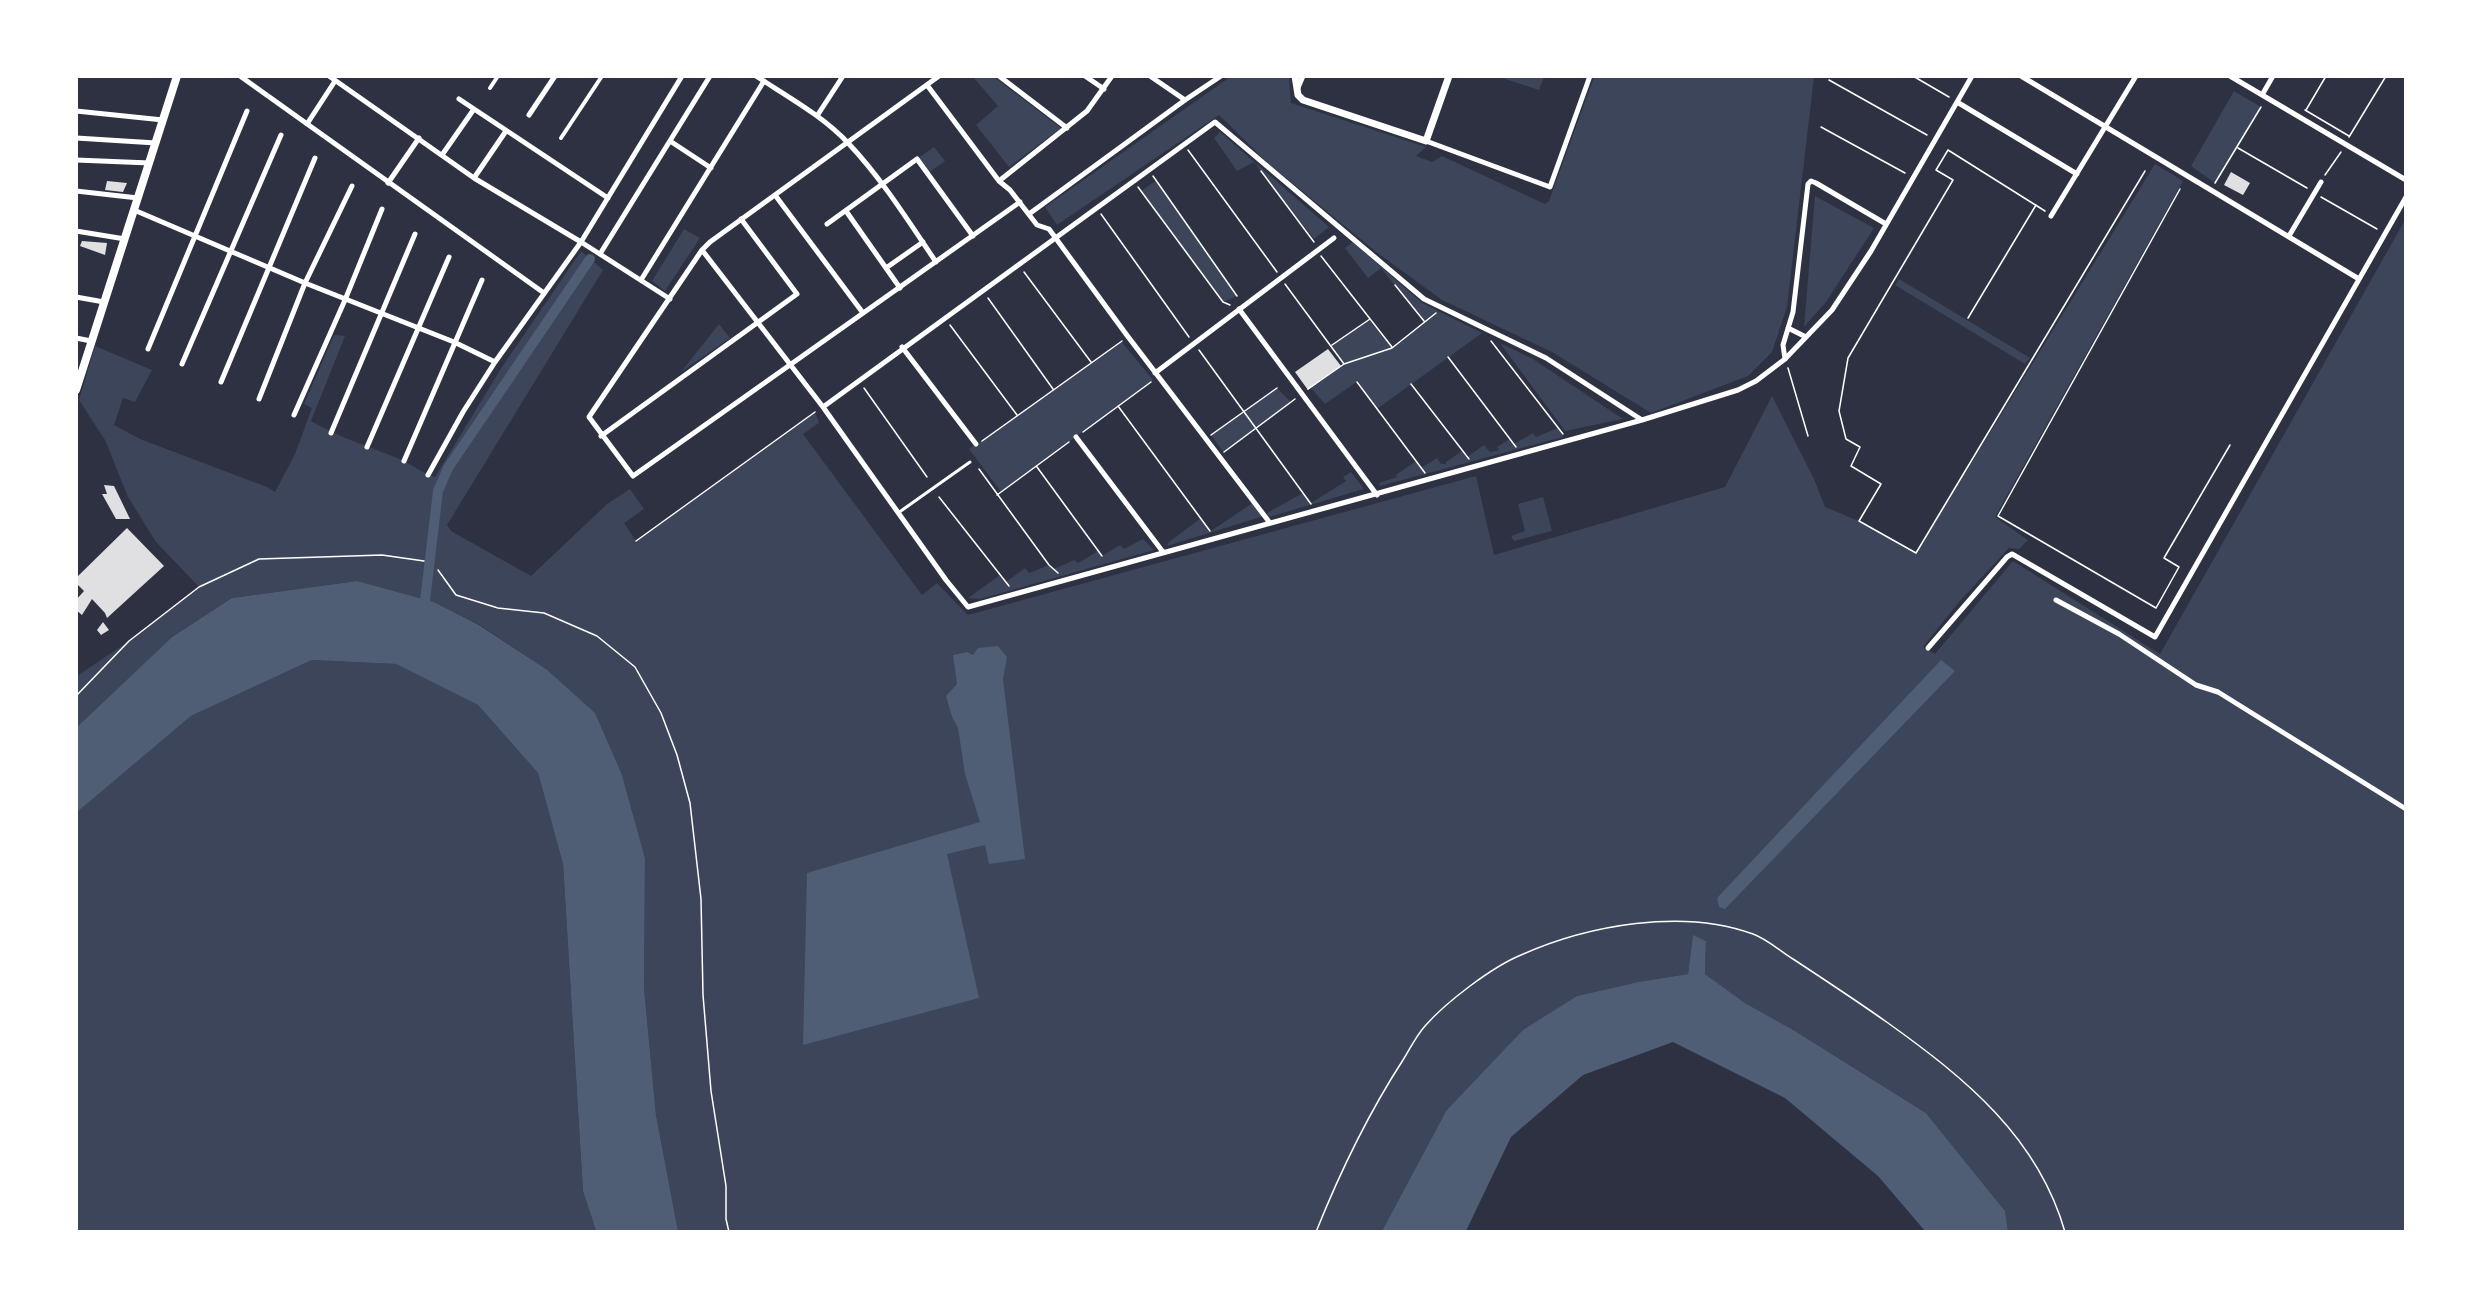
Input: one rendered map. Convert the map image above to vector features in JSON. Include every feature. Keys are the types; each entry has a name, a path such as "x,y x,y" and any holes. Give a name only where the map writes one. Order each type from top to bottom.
{"main road":[{"path":"76,390 177,76"}],"street":[{"path":"240,76 544,293"},
{"path":"329,76 474,178 670,299"},
{"path":"490,88 498,76"},
{"path":"529,115 555,76"},
{"path":"561,138 602,76"},
{"path":"428,475 463,412 495,362 581,242 682,76"},
{"path":"600,254 710,76"},
{"path":"756,76 817,116 848,143 882,185 936,262"},
{"path":"939,76 741,219 702,250 589,417 601,436 633,476 1020,202"},
{"path":"999,76 1067,128"},
{"path":"1085,76 1104,89"},
{"path":"999,181 1087,111 1112,76"},
{"path":"1150,76 1185,100"},
{"path":"1029,214 1221,76"},
{"path":"1295,76 1297,94 1304,100 1426,141 1550,187 1590,76"},
{"path":"1297,94 1303,76"},
{"path":"1426,141 1449,76"},
{"path":"702,250 823,407 968,607 1642,420 1738,390 1756,381 1785,359 1832,310 1886,224 1972,76"},
{"path":"2021,76 2359,279"},
{"path":"2051,216 2134,79 2126,76"},
{"path":"2230,76 2406,180"},
{"path":"2262,95 2273,76"},
{"path":"817,116 840,77"},
{"path":"307,124 335,81"},
{"path":"641,280 764,81"},
{"path":"927,85 999,181 1010,190 1037,225 1049,229 1270,523"},
{"path":"459,99 608,198"},
{"path":"1957,102 2077,174"},
{"path":"442,155 474,110"},
{"path":"76,111 164,120"},
{"path":"148,349 247,111"},
{"path":"823,407 902,347 1215,122 1424,299 1546,358 1642,420"},
{"path":"474,178 506,131"},
{"path":"182,364 281,135"},
{"path":"76,138 156,143"},
{"path":"388,183 419,138"},
{"path":"670,141 711,168"},
{"path":"221,382 315,158"},
{"path":"827,224 917,159 973,236"},
{"path":"76,160 150,163"},
{"path":"1785,359 1783,345 1793,312 1806,192 1811,181 1886,224"},
{"path":"2289,236 2321,182"},
{"path":"259,399 306,283 352,186"},
{"path":"76,191 138,198"},
{"path":"775,195 863,314"},
{"path":"1928,648 2012,554 2155,637 2406,197"},
{"path":"134,210 345,300 454,342 495,362"},
{"path":"294,415 382,210"},
{"path":"846,211 900,288"},
{"path":"601,436 797,294 741,219"},
{"path":"76,231 126,239"},
{"path":"331,432 415,234"},
{"path":"1155,373 1334,238"},
{"path":"886,268 923,242"},
{"path":"367,447 449,257"},
{"path":"404,461 482,280"},
{"path":"76,297 104,302"},
{"path":"1239,309 1377,495"},
{"path":"1788,328 1806,337"},
{"path":"76,338 91,341"},
{"path":"902,347 976,444"},
{"path":"1076,437 1163,552"},
{"path":"2056,600 2119,634 2196,685 2218,692 2406,809"}],"lane":[{"path":"898,513 970,462"}],"path":[{"path":"1913,76 1949,97"},
{"path":"2326,76 2305,111 2350,137"},
{"path":"2321,182 2386,76"},
{"path":"1829,80 1927,135"},
{"path":"2216,183 2261,107"},
{"path":"1821,127 1905,173"},
{"path":"1184,145 1344,364"},
{"path":"2051,216 2037,204 1947,150 1936,170 1953,180 1848,358 1839,411 1846,439 1860,447 1851,466 1881,484 1859,521 1916,553 2145,171"},
{"path":"1149,170 1237,296"},
{"path":"1134,181 1223,302 1239,309"},
{"path":"2180,189 1998,516 2156,608 2179,567 2164,558 2230,445"},
{"path":"1968,318 2037,204"},
{"path":"1097,208 1311,504"},
{"path":"1018,265 1091,363"},
{"path":"1395,286 1424,322"},
{"path":"982,290 1053,389"},
{"path":"1392,348 1441,308"},
{"path":"944,317 1017,414"},
{"path":"1331,345 1370,320"},
{"path":"976,444 1128,337"},
{"path":"1491,341 1563,435"},
{"path":"1448,357 1516,447"},
{"path":"1785,359 1808,436"},
{"path":"858,380 927,477"},
{"path":"1357,382 1425,473"},
{"path":"1411,384 1469,460"},
{"path":"1205,439 1277,388"},
{"path":"1118,406 1210,531"},
{"path":"636,541 823,407"},
{"path":"1036,466 1102,556"},
{"path":"979,469 1049,565 1058,573"},
{"path":"939,497 1009,586"},
{"path":"76,696 129,641 199,587 259,559 382,555 424,561"},
{"path":"438,570 456,595 498,608 544,613 597,636 635,667 661,713 677,755 690,803 701,899 703,995 711,1091 726,1186 726,1219 729,1232"},
{"path":"1316,1232 1339,1175 1384,1090 1425,1026 1470,986 1520,955 1609,927 1656,922 1712,922 1756,935 1864,1006 1941,1061 1996,1112 2027,1149 2047,1181 2066,1232"}],"shaded area":[{"path":"973,77 994,77 1061,128 1009,167 976,125 998,106"},
{"path":"1230,77 1289,77 1291,103 1426,147 1416,156 1432,162 1442,156 1545,204 1549,201 1594,77 1814,77 1787,307 1772,352 1748,376 1651,413 1552,352 1442,300 1375,251 1269,164 1219,115 1057,225 1045,207"},
{"path":"1499,77 1544,77 1539,90"},
{"path":"2234,91 2261,107 2215,183 2191,166"},
{"path":"1220,132 1329,227 1314,239 1254,162 1237,171 1214,138"},
{"path":"934,147 945,161 928,173 917,159"},
{"path":"2155,164 2183,181 1995,517 2028,540 2019,549 2009,548 1959,602 1923,647 1935,654 2013,561 2160,654 2405,220 2405,1231 2008,1231 2005,1211 1926,1113 1795,1031 1745,1003 1705,974 1706,941 1693,936 1688,974 1638,982 1577,996 1446,1111 1382,1231 678,1231 656,1115 644,988 645,858 622,775 546,669 480,625 434,602 356,581 232,598 172,637 77,727 77,676 129,641 199,587 156,542 128,497 105,440 79,400 95,346 152,370 135,402 123,398 114,425 140,439 275,492 295,454 312,408 304,404 334,335 345,336 311,421 402,460 435,477 500,370 581,251 603,270 447,525 451,531 531,576 607,504 630,489 644,509 624,523 636,541 815,412 819,423 803,434 922,595 937,583 968,615 1476,476 1494,555 1725,487 1772,396 1814,479 1825,507 1859,521 1916,553"},
{"path":"1157,180 1237,296 1223,302 1141,191"},
{"path":"1815,196 1874,228 1826,302 1804,327"},
{"path":"684,229 700,238 665,291 652,281"},
{"path":"1353,242 1422,303 1482,333 1377,409 1358,381 1325,404 1311,388 1344,364 1331,345 1369,320 1392,348 1424,322 1381,268 1368,278 1345,248"},
{"path":"1899,279 2030,358 2025,364 1895,285"},
{"path":"719,324 730,338 681,372"},
{"path":"1121,341 1153,380 1001,492 969,449"},
{"path":"1500,343 1533,359 1623,419 1565,431"},
{"path":"1277,388 1292,403 1224,453 1211,435"},
{"path":"1558,428 1563,437 1380,486 1379,483 1397,477 1396,475 1416,461 1421,468 1437,458 1441,464 1446,464 1462,451 1467,457 1484,445 1490,452 1499,450 1497,447 1510,439 1514,444 1533,433 1536,437"},
{"path":"1351,472 1364,489 1269,517 1267,513 1303,493 1311,503 1346,481 1343,477"},
{"path":"1543,497 1552,531 1514,541 1511,536 1525,531 1518,504"},
{"path":"1254,502 1264,516 1167,546 1169,542 1201,518 1211,531"},
{"path":"1143,539 1154,550 980,599 968,598 1000,575 1006,582 1025,568 1029,573 1049,565 1054,569 1074,560 1078,563 1098,551 1102,556 1120,545 1124,549"},
{"path":"357,581 434,602 479,625 546,669 595,713 622,775 645,858 644,988 656,1115 678,1231 596,1231 583,1191 563,864 538,773 478,705 396,664 312,660 191,716 77,812 77,727 172,637 232,598"},
{"path":"998,646 1007,657 1003,679 1025,859 989,864 985,845 947,854 979,998 803,1045 807,873 980,822 965,774 958,728 946,696 957,684 953,655 967,652 973,655 978,648"},
{"path":"312,660 396,664 478,705 538,773 563,864 583,1191 596,1231 77,1231 76,812 191,716"},
{"path":"1941,660 1955,671 1725,909 1719,907 1717,898"},
{"path":"1693,935 1706,941 1705,974 1745,1003 1795,1031 1926,1113 2005,1211 2008,1231 1925,1231 1878,1176 1785,1098 1673,1042 1583,1075 1511,1137 1466,1231 1382,1231 1446,1111 1523,1030 1577,996 1638,982 1688,974"}],"building":[{"path":"2231,172 2250,183 2243,195 2224,185"},
{"path":"107,181 127,183 123,192 105,190"},
{"path":"82,241 107,243 105,255 80,246"},
{"path":"1328,349 1341,366 1308,390 1295,372"},
{"path":"104,485 114,486 130,519 116,519 102,494 107,494"},
{"path":"127,528 164,566 107,618 92,599 82,615 76,610 76,600 84,591 76,583 76,578"},
{"path":"103,622 109,630 101,635 97,630"}],"waterway":[{"path":"420,613 425,601 438,491 448,468 590,259"}]}
